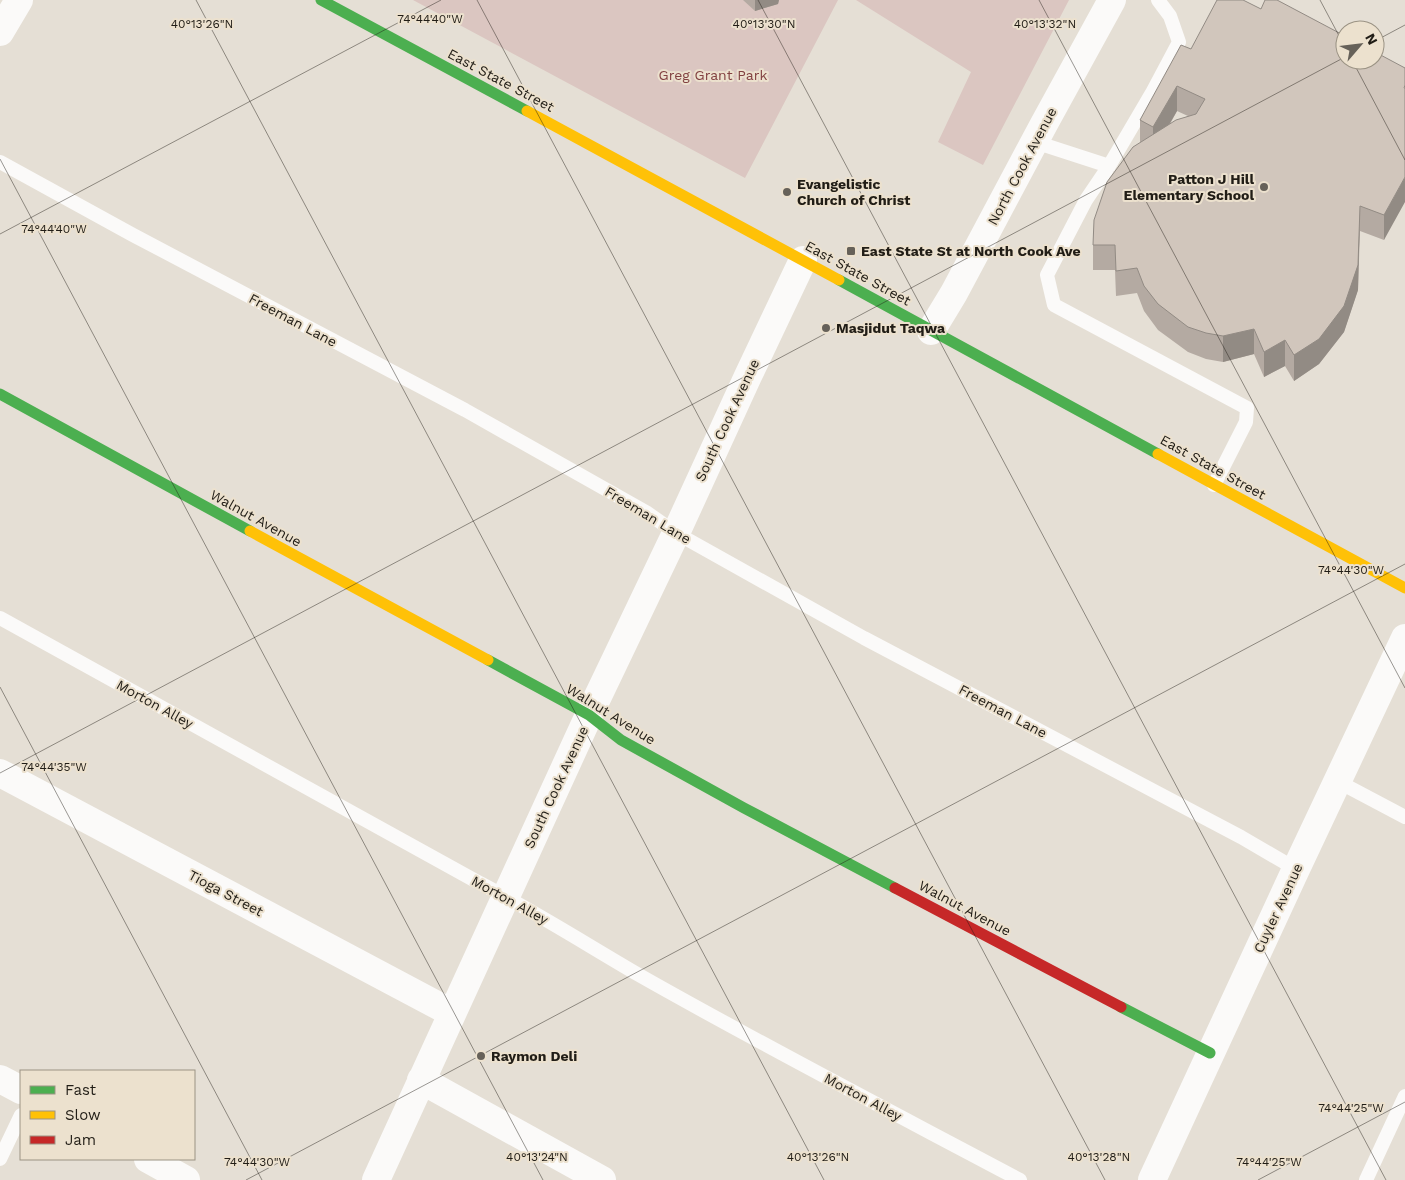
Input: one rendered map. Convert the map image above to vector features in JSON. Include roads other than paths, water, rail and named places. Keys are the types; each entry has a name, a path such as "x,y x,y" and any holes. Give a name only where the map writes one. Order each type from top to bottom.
{"street":[{"path":"0,32 19,0"},
{"name":"East State Street","path":"321,0 804,260 1214,486 1403,584"},
{"name":"North Cook Avenue","path":"931,331 954,293 1112,0"},
{"name":"South Cook Avenue","path":"376,1180 589,715 804,260"},
{"name":"Walnut Avenue","path":"0,394 589,715 621,740 744,808 1155,1026 1210,1053"},
{"name":"Cuyler Avenue","path":"1152,1180 1405,638"},
{"name":"Tioga Street","path":"0,773 452,1013"},
{"path":"0,1079 20,1089"},
{"path":"422,1080 602,1180"}],"lane":[{"path":"1158,0 1170,16 1179,42 1154,91 1127,133 1109,166 1086,200 1047,276 1054,305 1247,408 1246,422 1214,486"},
{"path":"1035,142 1109,166"},
{"name":"Freeman Lane","path":"0,162 142,240 465,410 646,512 676,533 864,638 1241,837 1296,869"},
{"name":"Morton Alley","path":"0,618 506,896 639,974 1020,1180"},
{"path":"1337,781 1405,817"},
{"path":"1366,1180 1405,1096"},
{"path":"0,1158 20,1117"}],"place":[{"name":"Patton J Hill Elementary School","path":"1264,187"},
{"name":"Evangelistic Church of Christ","path":"787,192"},
{"name":"East State St at North Cook Ave","path":"851,251"},
{"name":"Masjidut Taqwa","path":"826,328"},
{"name":"Raymon Deli","path":"481,1056"}],"park label":[{"name":"Greg Grant Park","path":"713,75"}]}
